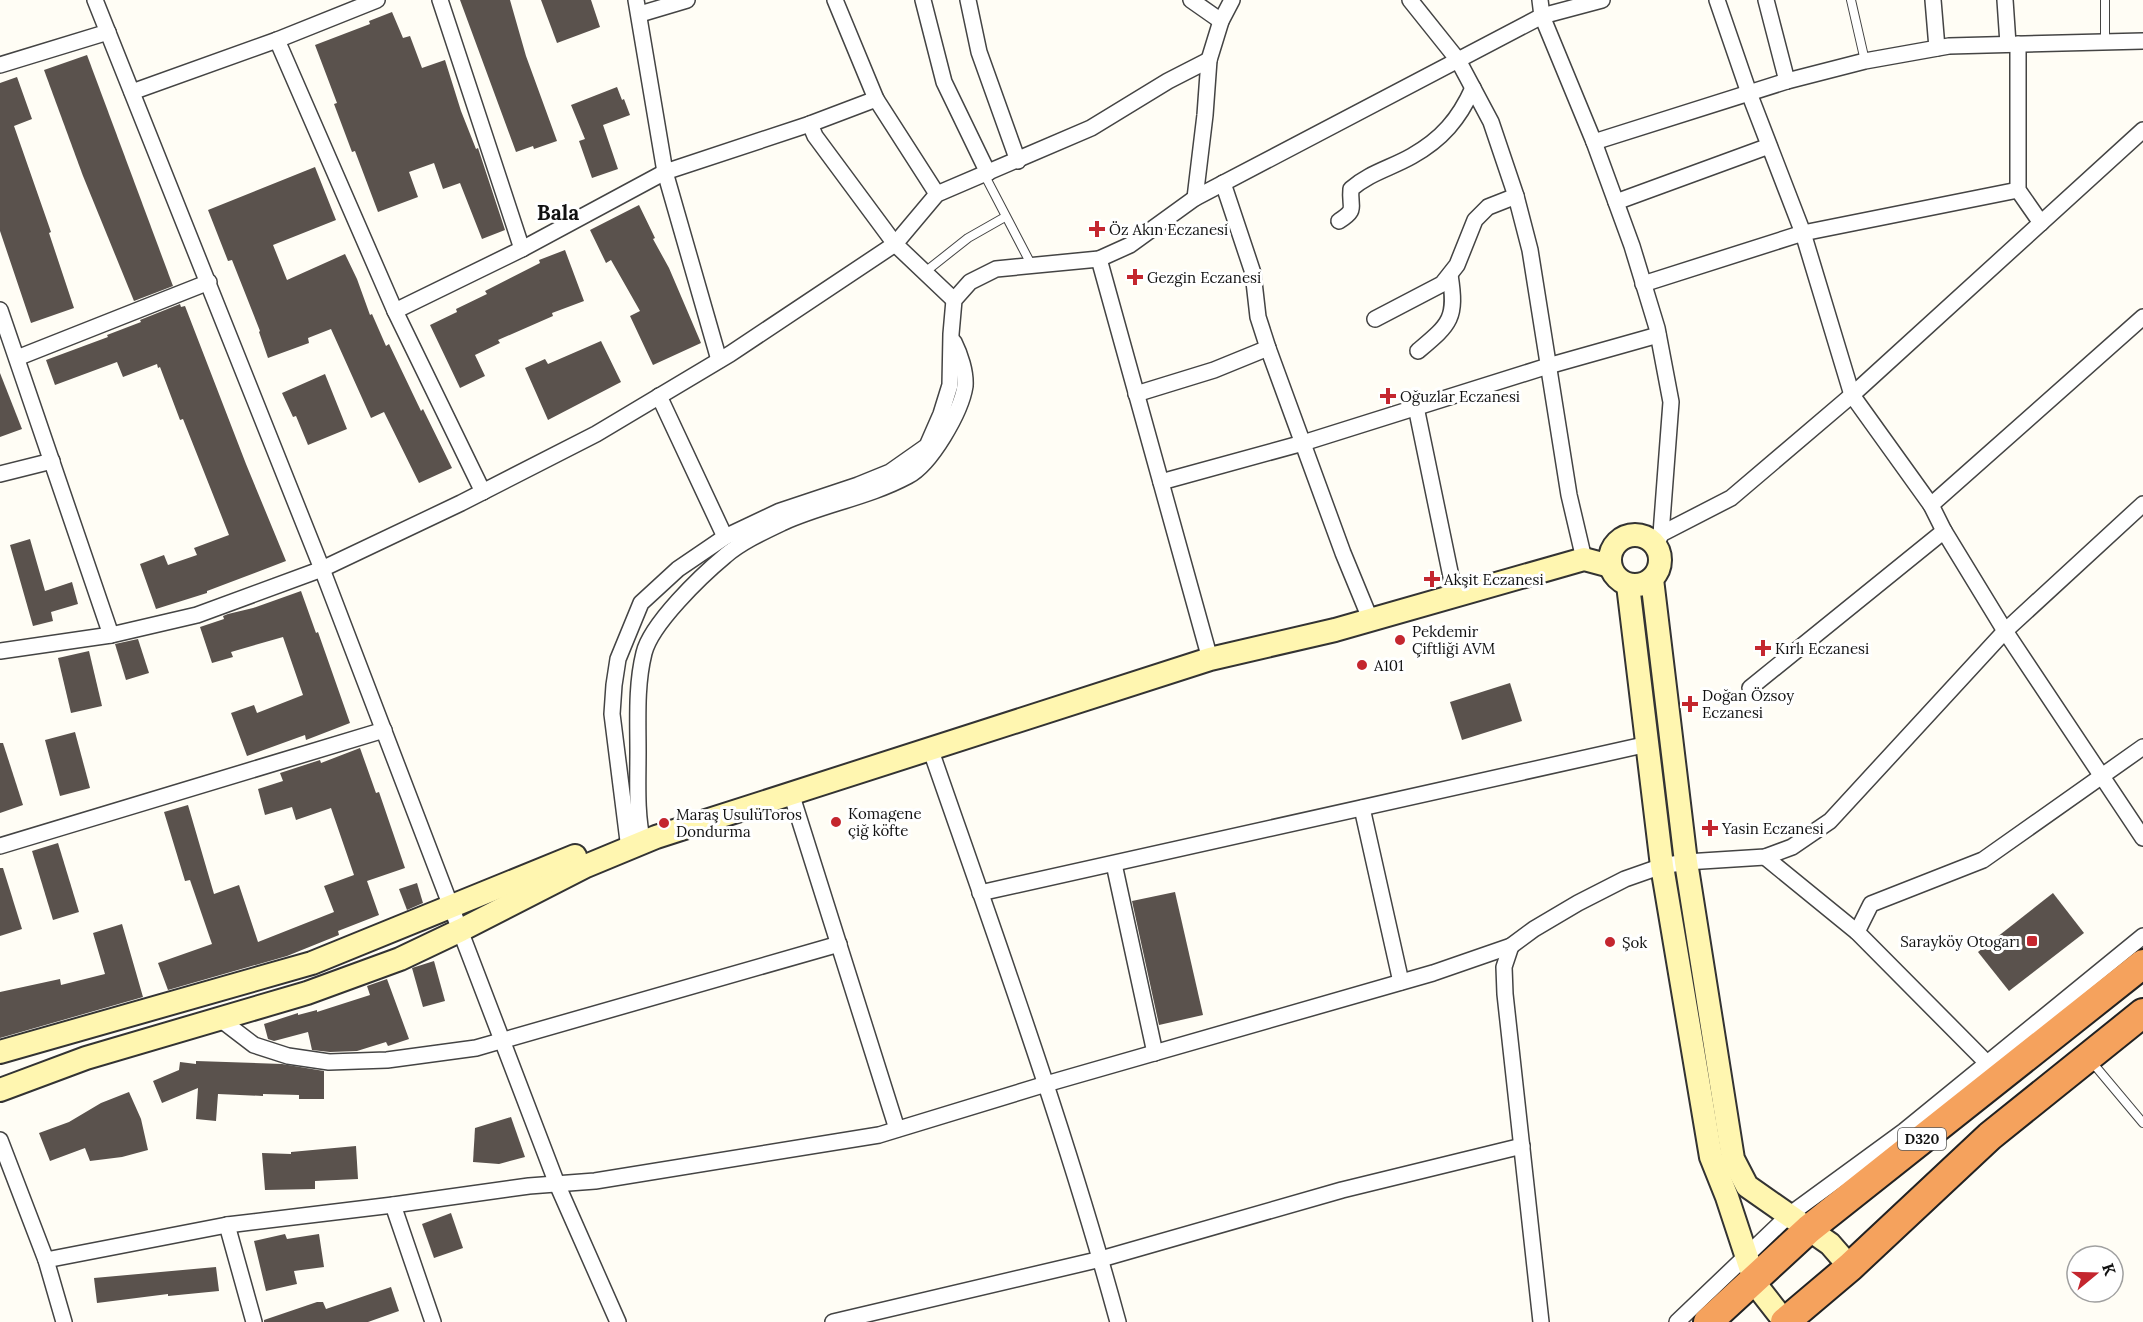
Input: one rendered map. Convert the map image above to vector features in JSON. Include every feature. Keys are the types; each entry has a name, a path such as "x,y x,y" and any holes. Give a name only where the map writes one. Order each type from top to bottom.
{"highway":[{"name":"D320","path":"1708,1322 1750,1267 1799,1222 2143,964"},
{"name":"D320","path":"1795,1318 1990,1136 2143,1013"}],"street":[{"path":"95,0 322,569 557,1184 618,1322"},
{"path":"132,93 277,40 376,0"},
{"path":"440,0 522,249"},
{"path":"687,0 638,7 665,172 719,360"},
{"path":"835,0 876,99 937,194"},
{"path":"923,0 944,82 986,174"},
{"path":"968,0 979,52 1018,161"},
{"path":"1191,0 1221,21"},
{"path":"1195,198 1209,60 1221,21 1232,0"},
{"path":"1410,0 1458,60 1491,122 1516,196 1530,250 1569,495 1584,559"},
{"path":"639,840 622,788 612,714 618,659 641,603 678,569 725,537 780,511 858,486 890,472 927,446 941,414 950,385 954,300 970,282 996,269 1099,259 1130,245 1195,198 1458,60 1541,8 1602,0"},
{"path":"1717,0 1749,93 1803,233 1852,395 1931,505 1944,531 2005,632 2143,838"},
{"path":"1766,0 1787,81"},
{"path":"1933,0 1937,48"},
{"path":"2005,0 2013,44 2018,190 2041,223"},
{"path":"1541,8 1616,202 1658,335 1671,402 1658,540 1659,569 1652,579 1641,585 1628,585 1620,581 1610,566 1613,546 1620,539 1630,535 1640,535 1658,540 1731,498 1852,395 2143,130"},
{"path":"0,65 108,32"},
{"path":"277,40 395,311 483,492"},
{"path":"1594,142 1787,81 1864,61 1937,48 2143,41"},
{"path":"0,651 111,635 197,615 322,569 483,492 596,434 719,360 895,244 937,194 1090,128 1168,81 1209,60"},
{"path":"1339,221 1350,214 1353,208 1350,197 1351,189 1361,180 1412,156 1436,139 1454,123 1464,109 1473,88"},
{"path":"395,311 522,249 665,172 810,124 876,99"},
{"path":"810,124 815,136 895,244 954,300"},
{"path":"1616,202 1769,146"},
{"path":"1223,183 1253,273 1258,317 1268,348 1339,543 1371,621"},
{"path":"1643,284 1803,233 2018,190"},
{"path":"1375,319 1442,284 1463,253 1475,220 1488,207 1516,196"},
{"path":"1099,259 1209,659"},
{"path":"1418,351 1441,332 1451,316 1454,296 1450,275"},
{"path":"17,358 209,282"},
{"path":"0,310 111,635"},
{"path":"1931,505 2143,317"},
{"path":"639,840 638,695 644,651 654,629 726,555 741,545 785,522 865,495 910,475 940,445 965,385 960,355 951,334"},
{"path":"1161,482 1303,443 1548,366 1658,335"},
{"path":"1136,394 1214,370 1268,348"},
{"path":"659,396 725,537"},
{"path":"1416,407 1455,596"},
{"path":"0,474 52,461"},
{"path":"46,1260 227,1225 557,1184 595,1182 879,1135 1046,1084 1401,982 1511,946 1534,929 1578,903 1625,879 1662,866 1686,862 1765,857 1792,847 1830,821 2005,632 2143,504"},
{"path":"1750,688 1944,531"},
{"path":"0,1052 312,963 452,908 639,840 1209,659 1371,621 1584,559 1610,566"},
{"path":"1652,579 1686,862 1733,1158 1747,1186 1830,1244 1850,1267"},
{"path":"1628,585 1662,866 1711,1156 1760,1290 1795,1318"},
{"path":"0,846 384,730"},
{"path":"980,894 1648,744"},
{"path":"1857,932 1871,904 1983,860 2143,747"},
{"path":"930,748 1046,1084 1101,1259 1118,1322"},
{"path":"791,793 897,1129"},
{"path":"1362,808 1401,982"},
{"path":"0,1090 86,1058 328,986 399,959 639,840"},
{"path":"1765,857 1857,932 1987,1063"},
{"path":"1114,864 1155,1053"},
{"path":"1799,1222 1904,1131 2143,936"},
{"path":"220,1019 254,1045 288,1056 329,1062 387,1060 476,1048 839,944"},
{"path":"1511,946 1504,967 1505,994 1541,1322"},
{"path":"0,1140 46,1260 64,1322"},
{"path":"833,1322 1101,1259 1342,1190 1522,1146"},
{"path":"393,1205 433,1322"},
{"path":"227,1225 254,1322"},
{"path":"1677,1322 1750,1267"}],"lane":[{"path":"1851,0 1864,61"},
{"path":"2105,0 2105,42"},
{"path":"986,174 1005,217 1032,266"},
{"path":"925,272 968,238 1005,217"},
{"path":"2088,1057 2143,1123"}],"building":[{"path":"460,0 510,0 526,56 557,141 516,152"},
{"path":"541,0 591,0 600,27 557,43"},
{"path":"392,12 403,38 410,36 422,68 445,60 461,111 476,149 478,148 505,230 482,239 460,183 443,189 434,163 409,172 418,197 378,212 355,151 352,152 334,104 337,103 315,45 370,24 369,21"},
{"path":"87,55 173,286 134,301 83,176 44,70"},
{"path":"17,77 32,119 14,126 51,232 49,233 74,308 31,323 0,231 0,83"},
{"path":"617,87 630,115 603,125 618,169 592,178 579,141 585,139 571,105"},
{"path":"315,167 336,220 273,245 287,280 345,254 370,315 372,314 386,346 389,344 421,411 423,409 452,468 419,483 384,412 371,418 331,329 308,338 309,343 268,358 260,331 232,260 228,261 208,210"},
{"path":"639,205 701,343 653,365 630,316 640,311 611,260 606,263 590,230"},
{"path":"565,250 584,301 552,313 553,316 498,340 500,343 475,355 485,376 460,388 430,325 487,294 485,291 540,263 539,260"},
{"path":"180,304 181,307 185,306 286,561 207,591 207,593 156,609 140,564 164,555 168,565 197,555 194,548 229,535 183,419 180,420 157,364 123,377 117,362 55,385 46,360 108,337 107,335"},
{"path":"601,341 621,382 548,420 525,368 545,359 548,364"},
{"path":"0,373 22,429 0,437"},
{"path":"325,374 347,429 308,445 296,416 293,417 282,393"},
{"path":"30,539 45,591 72,582 78,604 51,612 53,621 33,626 10,545"},
{"path":"301,591 350,723 306,740 305,735 247,756 231,713 254,705 257,713 303,695 283,637 231,652 233,657 212,663 200,627 224,619 223,616 228,614"},
{"path":"138,639 149,673 126,680 115,644"},
{"path":"89,651 102,706 71,713 58,658"},
{"path":"1510,683 1522,721 1462,740 1450,702"},
{"path":"75,732 90,788 60,796 45,740"},
{"path":"0,743 3,743 23,805 0,813"},
{"path":"360,748 376,793 379,792 405,868 367,881 379,915 338,931 339,935 287,956 168,990 158,963 212,944 190,880 185,881 164,812 188,805 214,894 239,885 258,942 334,912 324,886 354,875 331,808 296,820 292,807 265,815 258,789 283,781 280,773 320,760 321,763"},
{"path":"58,843 79,912 53,920 32,851"},
{"path":"0,868 3,868 22,929 0,936"},
{"path":"417,883 423,903 407,910 399,889"},
{"path":"1175,892 1203,1015 1159,1025 1132,901"},
{"path":"2053,893 2084,933 2009,991 1978,952"},
{"path":"122,924 143,997 0,1038 0,992 60,979 61,985 105,974 93,933"},
{"path":"434,961 445,1001 423,1007 412,968"},
{"path":"387,979 409,1039 388,1046 386,1042 357,1051 330,1052 312,1050 308,1032 274,1041 268,1039 264,1024 298,1013 298,1015 317,1010 317,1012 370,995 367,986"},
{"path":"196,1061 282,1064 324,1071 324,1099 299,1099 299,1095 218,1094 216,1121 196,1119 198,1088 162,1103 153,1081 179,1070 180,1062 196,1064"},
{"path":"129,1092 141,1119 148,1150 122,1157 90,1161 85,1148 50,1161 39,1133 69,1122 101,1103"},
{"path":"511,1117 525,1157 499,1164 473,1162 475,1128"},
{"path":"356,1146 358,1179 315,1181 315,1189 265,1190 262,1153 291,1154 291,1152"},
{"path":"451,1213 463,1248 434,1258 422,1224"},
{"path":"285,1234 287,1239 319,1234 324,1267 294,1271 297,1284 266,1291 254,1241"},
{"path":"216,1267 219,1291 168,1296 168,1294 97,1303 94,1278"},
{"path":"391,1287 399,1311 368,1322 264,1322 264,1320 317,1302 323,1302 326,1309"}],"place":[{"name":"Öz Akın Eczanesi","path":"1097,229"},
{"name":"Gezgin Eczanesi","path":"1135,277"},
{"name":"Oğuzlar Eczanesi","path":"1388,396"},
{"name":"Akşit Eczanesi","path":"1432,579"},
{"name":"Pekdemir Çiftliği AVM","path":"1400,640"},
{"name":"Kırlı Eczanesi","path":"1763,648"},
{"name":"A101","path":"1362,665"},
{"name":"Doğan Özsoy Eczanesi","path":"1690,704"},
{"name":"Komagene çiğ köfte","path":"836,822"},
{"name":"Maraş UsulüToros Dondurma","path":"664,823"},
{"name":"Yasin Eczanesi","path":"1710,828"},
{"name":"Sarayköy Otogarı","path":"2032,941"},
{"name":"Şok","path":"1610,942"}],"district":[{"name":"Bala","path":"558,212"}]}
